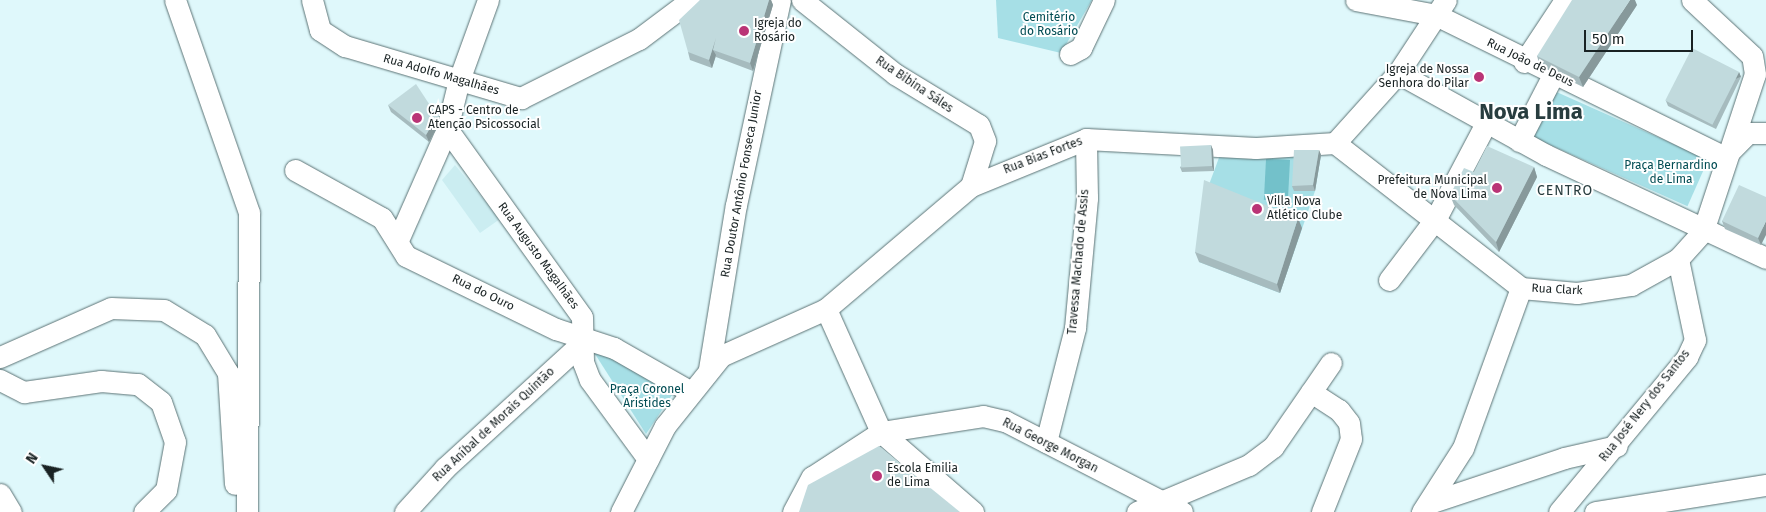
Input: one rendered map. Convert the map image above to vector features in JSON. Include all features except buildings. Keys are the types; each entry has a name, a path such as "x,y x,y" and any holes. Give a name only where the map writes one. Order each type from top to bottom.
{"street":[{"path":"176,0 249,213 247,512"},
{"name":"Rua Adolfo Magalhães","path":"312,0 320,30 345,46 521,98 639,39 691,0"},
{"path":"398,240 447,130 459,80 488,0"},
{"name":"Rua Doutor Antônio Fonseca Junior","path":"709,369 736,205 780,0"},
{"name":"Rua Bibina Sáles","path":"802,0 895,74 979,125 985,141 971,186"},
{"path":"1070,54 1081,48 1104,0"},
{"name":"Rua João de Deus","path":"1356,0 1442,12 1524,62 1725,157"},
{"path":"1524,62 1565,0"},
{"name":"Rua Clark","path":"1334,144 1436,218 1521,288 1577,293 1631,285 1678,259 1703,231 1725,157 1756,65 1692,0"},
{"path":"1334,144 1402,75 1442,12"},
{"path":"1402,75 1519,141 1703,231 1766,258"},
{"path":"1519,141 1553,75"},
{"path":"1725,157 1757,133 1743,104"},
{"path":"1389,280 1436,218 1486,123"},
{"name":"Rua Augusto Magalhães","path":"447,130 582,317 583,362 590,380 648,459"},
{"name":"Rua Bias Fortes","path":"622,512 665,426 720,356 826,309 971,186 1086,139 1256,148 1334,144"},
{"name":"Travessa Machado de Assis","path":"1046,442 1075,328 1086,198 1086,139"},
{"name":"Rua do Ouro","path":"295,170 382,218 398,240 406,256 584,340 614,348 691,392"},
{"name":"Rua José Nery dos Santos","path":"1559,512 1616,446 1687,357 1695,340 1678,259"},
{"path":"1426,508 1462,448 1521,288"},
{"path":"0,357 111,308 164,310 206,335 228,373 236,512"},
{"path":"826,309 881,432 973,512"},
{"name":"Rua Aníbal de Morais Quintão","path":"405,512 445,468 584,340"},
{"path":"1137,512 1249,465 1273,447 1332,363"},
{"path":"0,380 24,392 101,381 138,384 161,402 175,442 166,490 144,512"},
{"path":"1311,392 1339,410 1349,424 1351,439 1322,512"},
{"name":"Rua George Morgan","path":"881,432 983,416 1005,421 1182,512"},
{"path":"793,512 812,477 881,432"},
{"path":"1426,508 1564,458 1616,446"},
{"path":"1595,512 1766,485"},
{"path":"0,494 11,512"}],"shaded area":[{"path":"1266,159 1290,160 1288,201 1264,200"},
{"path":"455,165 500,219 480,233 442,180"}],"green space":[{"name":"Cemitério do Rosário","path":"996,0 1092,0 1061,53 998,38"},
{"name":"Praça Bernardino de Lima","path":"1552,90 1708,160 1687,206 1531,137"},
{"name":"Villa Nova Atlético Clube","path":"1220,155 1321,155 1315,191 1280,293 1199,262 1207,190"},
{"name":"Praça Coronel Aristides","path":"604,352 676,389 646,434 595,354"}],"place":[{"name":"Igreja do Rosário","path":"744,31"},
{"name":"Igreja de Nossa Senhora do Pilar","path":"1479,77"},
{"name":"CAPS - Centro de Atenção Psicossocial","path":"417,118"},
{"name":"Prefeitura Municipal de Nova Lima","path":"1497,188"},
{"name":"Villa Nova Atlético Clube","path":"1257,209"},
{"name":"Escola Emilia de Lima","path":"877,476"}],"district":[{"name":"Nova Lima","path":"1531,112"},
{"name":"CENTRO","path":"1565,191"}]}
